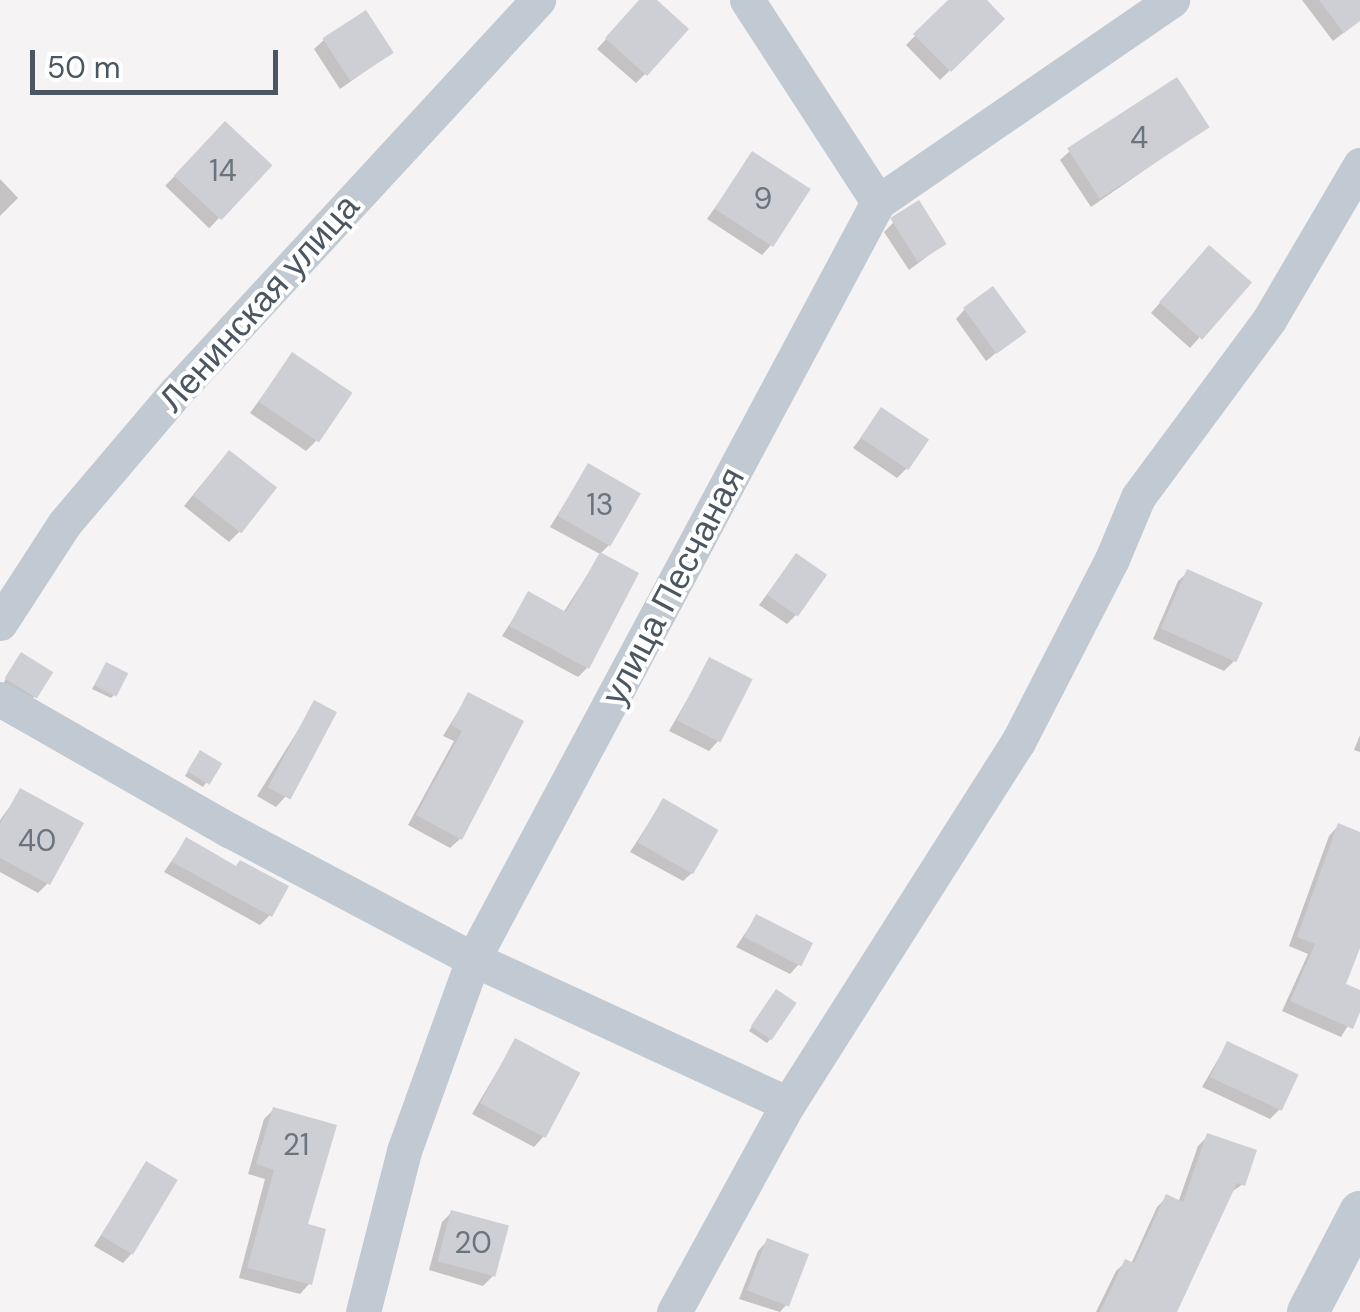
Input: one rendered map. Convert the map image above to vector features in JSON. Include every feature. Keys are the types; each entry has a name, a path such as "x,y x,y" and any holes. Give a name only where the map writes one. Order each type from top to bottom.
{"street":[{"name":"Ленинская улица","path":"0,623 64,524 176,392 538,0"},
{"path":"748,0 878,202"},
{"name":"улица Песчаная","path":"362,1312 404,1150 473,959 878,202 1172,0"},
{"path":"674,1312 788,1104 1018,742 1138,497 1269,320 1360,164"},
{"path":"0,699 229,830 473,959 788,1104"},
{"path":"1308,1312 1360,1212"}],"building":[{"path":"639,0 657,0 689,29 647,76 605,38"},
{"path":"948,0 987,0 1005,19 951,72 913,34"},
{"path":"1319,0 1360,0 1360,21 1344,33"},
{"path":"366,10 394,53 350,81 322,38"},
{"path":"1177,77 1210,127 1100,199 1067,148"},
{"path":"225,121 273,165 221,220 174,176"},
{"path":"752,151 811,189 773,247 714,209"},
{"path":"919,200 947,244 918,262 890,218"},
{"path":"1209,245 1252,282 1202,340 1159,302"},
{"path":"993,286 1027,332 997,354 963,308"},
{"path":"292,352 353,393 319,443 258,402"},
{"path":"881,407 929,439 908,470 860,438"},
{"path":"229,450 277,488 241,533 193,496"},
{"path":"588,463 641,494 610,546 558,516"},
{"path":"600,552 639,573 589,669 509,626 528,591 566,612"},
{"path":"796,553 827,575 798,617 767,595"},
{"path":"1187,569 1263,603 1236,662 1161,628"},
{"path":"21,652 53,672 37,698 5,678"},
{"path":"709,657 753,679 720,743 677,720"},
{"path":"106,662 128,673 116,697 94,685"},
{"path":"468,692 524,721 462,840 416,815 462,731 451,725"},
{"path":"314,700 337,712 290,800 268,787"},
{"path":"200,750 222,763 209,785 187,771"},
{"path":"20,788 84,823 50,885 0,858 0,824"},
{"path":"663,798 718,830 693,874 638,842"},
{"path":"1338,823 1360,832 1360,948 1346,984 1360,990 1360,1012 1353,1029 1290,1001 1315,944 1297,937"},
{"path":"186,837 236,866 240,860 289,886 272,917 172,862"},
{"path":"756,914 813,943 801,966 744,937"},
{"path":"776,989 797,1003 772,1040 751,1026"},
{"path":"515,1038 580,1073 546,1138 480,1103"},
{"path":"1227,1041 1299,1074 1282,1111 1210,1077"},
{"path":"273,1107 337,1125 308,1224 326,1229 312,1285 247,1268 274,1170 256,1164"},
{"path":"1207,1133 1257,1150 1245,1186 1237,1183 1177,1312 1100,1312 1125,1259 1134,1263 1166,1194 1183,1202"},
{"path":"146,1161 178,1180 133,1255 101,1236"},
{"path":"451,1210 509,1226 495,1277 437,1261"},
{"path":"767,1238 809,1254 789,1306 747,1290"}]}
